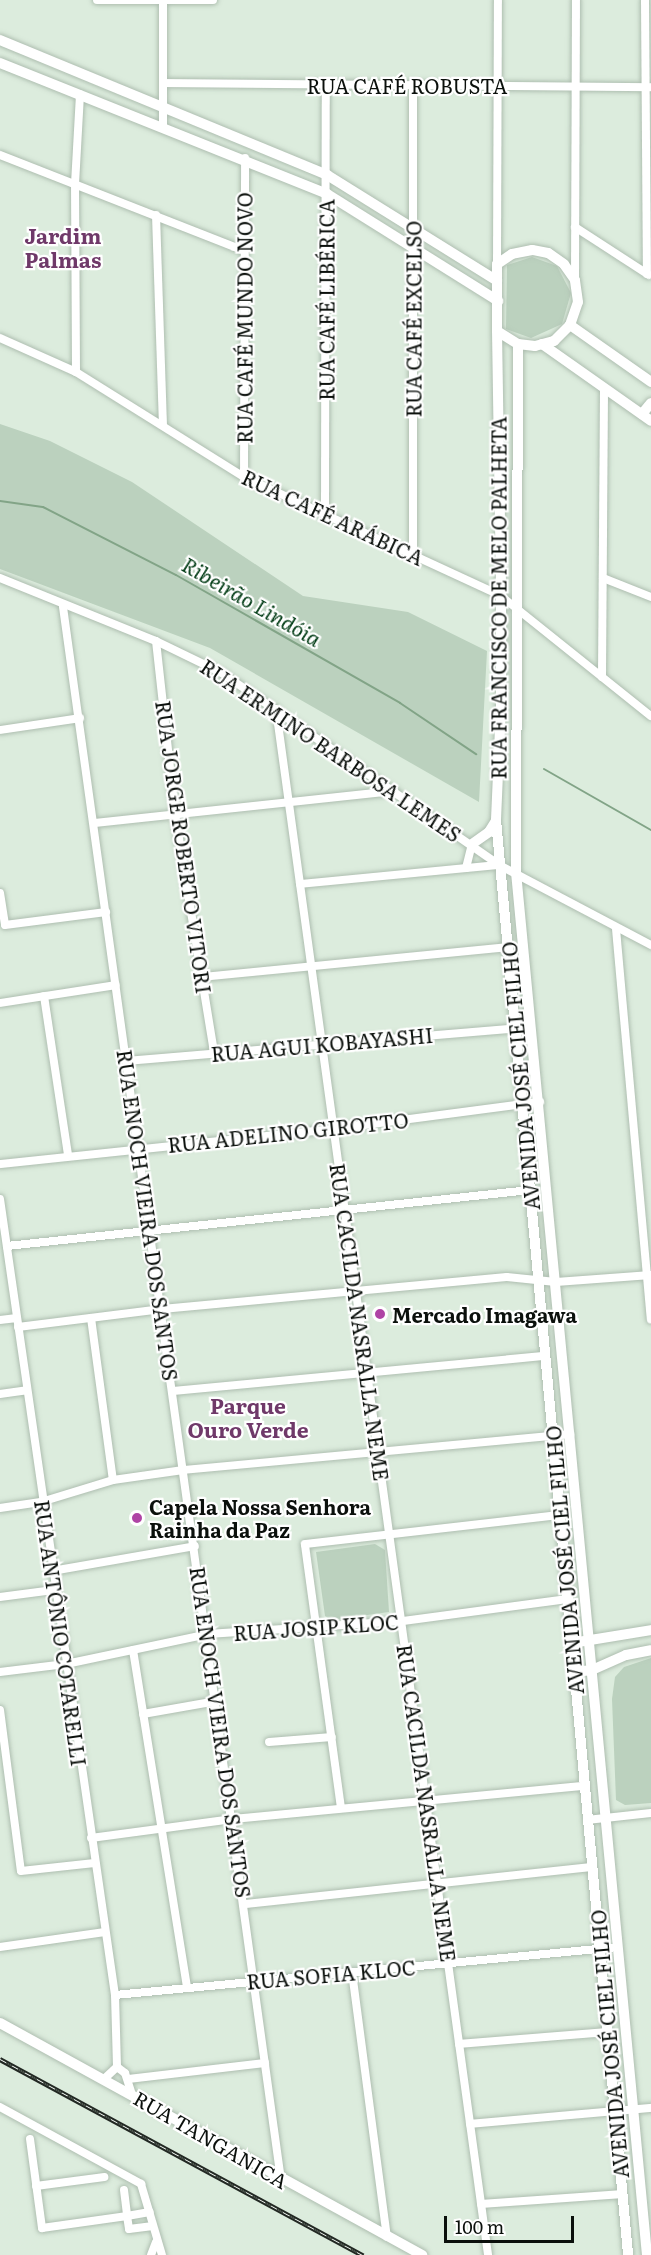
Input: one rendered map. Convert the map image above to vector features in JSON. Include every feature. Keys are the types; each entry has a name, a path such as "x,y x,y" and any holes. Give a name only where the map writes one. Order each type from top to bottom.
{"street":[{"path":"97,0 213,0"},
{"path":"163,0 163,127"},
{"path":"498,0 497,331 518,344 542,344 555,341 570,325 578,302 575,280 576,0"},
{"path":"645,0 649,275"},
{"path":"0,40 164,105 327,175 497,281"},
{"path":"0,63 245,158 327,194 498,301"},
{"name":"RUA CAFÉ ROBUSTA","path":"164,83 647,87"},
{"name":"RUA CAFÉ LIBÉRICA","path":"326,84 326,517"},
{"name":"RUA CAFÉ EXCELSO","path":"413,84 413,554"},
{"path":"76,372 75,184 80,94"},
{"path":"0,155 243,250"},
{"name":"RUA CAFÉ MUNDO NOVO","path":"244,477 245,158"},
{"path":"156,215 163,425"},
{"path":"575,227 649,275"},
{"path":"497,264 512,254 532,250 548,253 564,264 575,280"},
{"path":"570,325 651,382"},
{"name":"RUA FRANCISCO DE MELO PALHETA","path":"497,331 501,596 496,820 499,866"},
{"name":"RUA CAFÉ ARÁBICA","path":"0,338 76,372 244,477 326,517 413,554 501,596 518,606 651,716"},
{"name":"RUA FRANCISCO DE MELO PALHETA","path":"516,872 518,344"},
{"path":"542,344 647,417 651,403"},
{"path":"602,677 604,388"},
{"name":"RUA ERMINO BARBOSA LEMES","path":"0,578 63,606 156,641 222,673 472,844 499,866 516,872 616,930 651,945"},
{"path":"603,578 651,597"},
{"name":"RUA ENOCH VIEIRA DOS SANTOS","path":"63,606 183,1470 208,1634 281,2180"},
{"name":"RUA JORGE ROBERTO VITORI","path":"156,641 175,814 214,1053"},
{"name":"RUA CACILDA NASRALLA NEME","path":"276,709 388,1535 403,1621 488,2255"},
{"path":"0,730 80,718"},
{"path":"94,823 394,791"},
{"path":"466,868 472,844 489,832 496,820"},
{"path":"300,884 499,866"},
{"name":"AVENIDA JOSÉ CIEL FILHO","path":"499,866 524,1104 544,1356 628,2255"},
{"name":"AVENIDA JOSÉ CIEL FILHO","path":"516,872 540,1102 646,2255"},
{"path":"0,893 5,925 106,912"},
{"path":"616,930 649,1275 651,1319"},
{"path":"202,977 508,947"},
{"path":"0,1003 116,985"},
{"path":"44,996 68,1155"},
{"name":"RUA AGUI KOBAYASHI","path":"127,1062 322,1042 516,1028"},
{"name":"RUA ADELINO GIROTTO","path":"0,1164 68,1155 334,1129 540,1102"},
{"path":"7,1246 530,1190"},
{"name":"RUA ANTÔNIO COTARELLI","path":"0,1199 41,1502 115,1995 117,2067"},
{"path":"0,1320 18,1322 91,1318 162,1309 507,1276 556,1282 649,1275"},
{"path":"91,1318 113,1480"},
{"path":"173,1390 544,1356"},
{"path":"0,1394 27,1390"},
{"path":"0,1508 41,1502 113,1480 183,1470 378,1454 570,1434"},
{"path":"341,1808 305,1544 559,1515"},
{"path":"52,1572 195,1546"},
{"path":"0,1597 54,1590"},
{"name":"RUA JOSIP KLOC","path":"0,1672 66,1664 208,1634 403,1621 568,1599"},
{"path":"572,1643 651,1630"},
{"path":"134,1650 159,1828 187,1988"},
{"path":"575,1672 592,1670 626,1655 651,1650"},
{"path":"143,1714 217,1701"},
{"path":"0,1710 21,1871 95,1863"},
{"path":"269,1742 332,1737"},
{"path":"91,1838 233,1819 584,1786"},
{"path":"588,1820 651,1813"},
{"path":"245,1904 592,1867"},
{"path":"0,1947 105,1932"},
{"name":"RUA SOFIA KLOC","path":"115,1995 618,1947"},
{"path":"352,1972 387,2238"},
{"name":"RUA TANGANICA","path":"0,2023 132,2094 281,2180 422,2255"},
{"path":"459,2044 608,2032"},
{"path":"128,2079 265,2063"},
{"path":"104,2079 117,2067 128,2079 132,2094"},
{"path":"0,2107 136,2179 145,2190 156,2242 162,2255"},
{"path":"470,2124 651,2108"},
{"path":"30,2139 42,2228 150,2212"},
{"path":"36,2186 104,2177"},
{"path":"124,2190 129,2229 153,2226"},
{"path":"481,2204 623,2194"},
{"path":"151,2255 156,2242"}],"green space":[{"path":"532,257 557,266 571,293 562,324 531,338 506,329 507,265"},
{"path":"0,424 50,441 132,482 303,596 408,612 487,651 479,802 210,648 0,569"},
{"path":"375,1544 385,1550 389,1612 331,1620 325,1616 316,1552"},
{"path":"651,1658 651,1803 625,1805 616,1800 612,1699 615,1677 624,1667"}],"waterway":[{"name":"Ribeirão Lindóia","path":"0,501 43,507 176,575 400,703 476,754"},
{"name":"Ribeirão Lindóia","path":"544,769 651,830"}],"railway":[{"path":"0,2059 363,2255"}],"place":[{"name":"Mercado Imagawa","path":"380,1314"},
{"name":"Capela Nossa Senhora Rainha da Paz","path":"137,1518"}],"district":[{"name":"Jardim Palmas","path":"63,247"},
{"name":"Parque Ouro Verde","path":"248,1417"}]}
